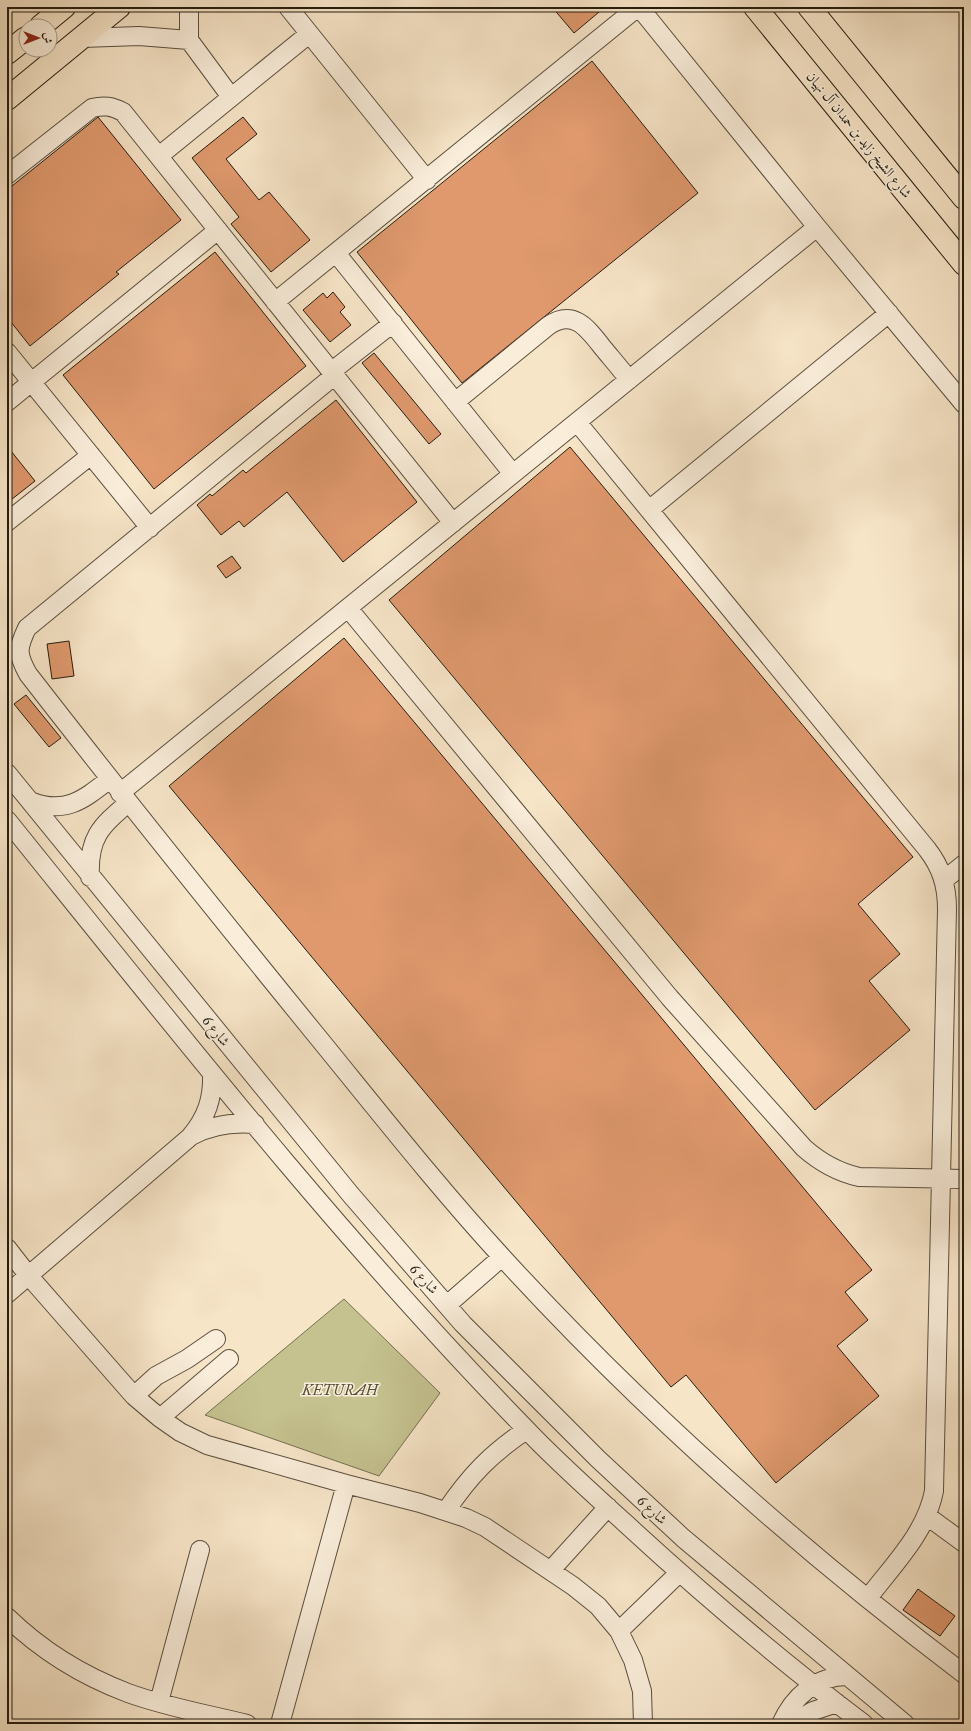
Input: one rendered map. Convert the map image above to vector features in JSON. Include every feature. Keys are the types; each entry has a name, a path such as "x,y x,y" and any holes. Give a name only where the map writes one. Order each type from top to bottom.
{"main road":[{"path":"51,18 64,7"},
{"path":"7,99 120,7"},
{"name":"شارع الشيخ زايد بن حمدان آل نهيان","path":"755,7 964,264"},
{"path":"809,7 964,198"},
{"path":"7,53 18,44"}],"street":[{"path":"189,7 189,40 231,97"},
{"path":"288,7 427,180"},
{"path":"276,302 639,7 817,227 964,404"},
{"path":"158,156 310,34"},
{"path":"82,38 139,36 189,40"},
{"path":"7,175 92,108 103,106 113,107 123,112 453,523"},
{"path":"90,877 89,862 92,848 119,792 817,227"},
{"path":"7,402 218,230"},
{"path":"336,253 513,474"},
{"path":"649,510 889,313"},
{"path":"456,402 548,326 562,320 569,319 584,325 629,380"},
{"path":"393,323 150,528 41,615 27,628 20,643 20,659 28,674 119,792 434,1179 502,1257 569,1328 646,1405 714,1468 790,1535 964,1674"},
{"path":"7,352 150,528"},
{"path":"577,422 927,849 940,869 944,880 947,909 934,1492 928,1516 918,1533 868,1598"},
{"path":"7,522 90,455"},
{"path":"348,608 670,998 804,1148 816,1159 829,1167 844,1174 859,1177 964,1179"},
{"name":"شارع 6","path":"7,773 90,877 351,1195 447,1305 529,1391 639,1498 683,1538 905,1724"},
{"path":"30,801 52,807 75,803 86,798 119,792"},
{"name":"شارع 6","path":"9,827 384,1278 526,1430 679,1572 771,1651 864,1724"},
{"path":"944,880 964,864"},
{"path":"190,1137 206,1114 211,1101 213,1087 212,1073"},
{"path":"7,1294 190,1137 202,1130 228,1123 255,1124"},
{"path":"7,1248 28,1275 134,1396 160,1418 180,1432 207,1445 446,1511 486,1527 551,1570 598,1606 619,1631 633,1660 642,1691 643,1724"},
{"path":"447,1305 502,1257"},
{"path":"134,1396 156,1376 187,1359 216,1340"},
{"path":"160,1418 229,1360"},
{"path":"446,1511 462,1487 481,1466 502,1446 526,1430"},
{"path":"280,1724 346,1484"},
{"path":"551,1570 608,1507"},
{"path":"928,1516 964,1543"},
{"path":"159,1702 200,1550"},
{"path":"619,1631 679,1572"},
{"path":"7,1618 44,1649 99,1681 128,1693 247,1724"},
{"path":"781,1724 796,1701 813,1685 829,1678 847,1676"},
{"path":"792,1724 813,1711 837,1704"}],"green space":[{"name":"KETURAH","path":"344,1299 440,1393 379,1476 205,1415"}],"building":[{"path":"552,7 605,7 574,33"},
{"path":"592,61 698,193 462,383 357,252"},
{"path":"98,117 181,220 116,272 119,274 30,346 7,317 7,190"},
{"path":"243,117 257,134 226,159 259,200 269,192 310,240 271,272 231,224 239,217 192,158"},
{"path":"215,252 306,366 154,489 63,375"},
{"path":"333,292 345,307 340,312 351,325 330,342 303,310 323,293 327,298"},
{"path":"374,353 441,434 429,444 362,363"},
{"path":"336,400 417,502 343,562 287,492 244,527 239,521 221,535 197,505 210,494 212,496 243,470 246,473"},
{"path":"7,446 35,481 7,503"},
{"path":"570,447 913,857 858,904 900,954 869,981 910,1030 815,1110 389,600"},
{"path":"232,556 241,568 226,578 217,566"},
{"path":"344,638 872,1270 845,1292 868,1320 837,1346 879,1396 776,1483 686,1375 671,1387 169,786"},
{"path":"69,641 74,676 52,679 47,644"},
{"path":"26,695 61,738 49,747 14,704"},
{"path":"918,1589 955,1616 940,1636 903,1610"}]}
